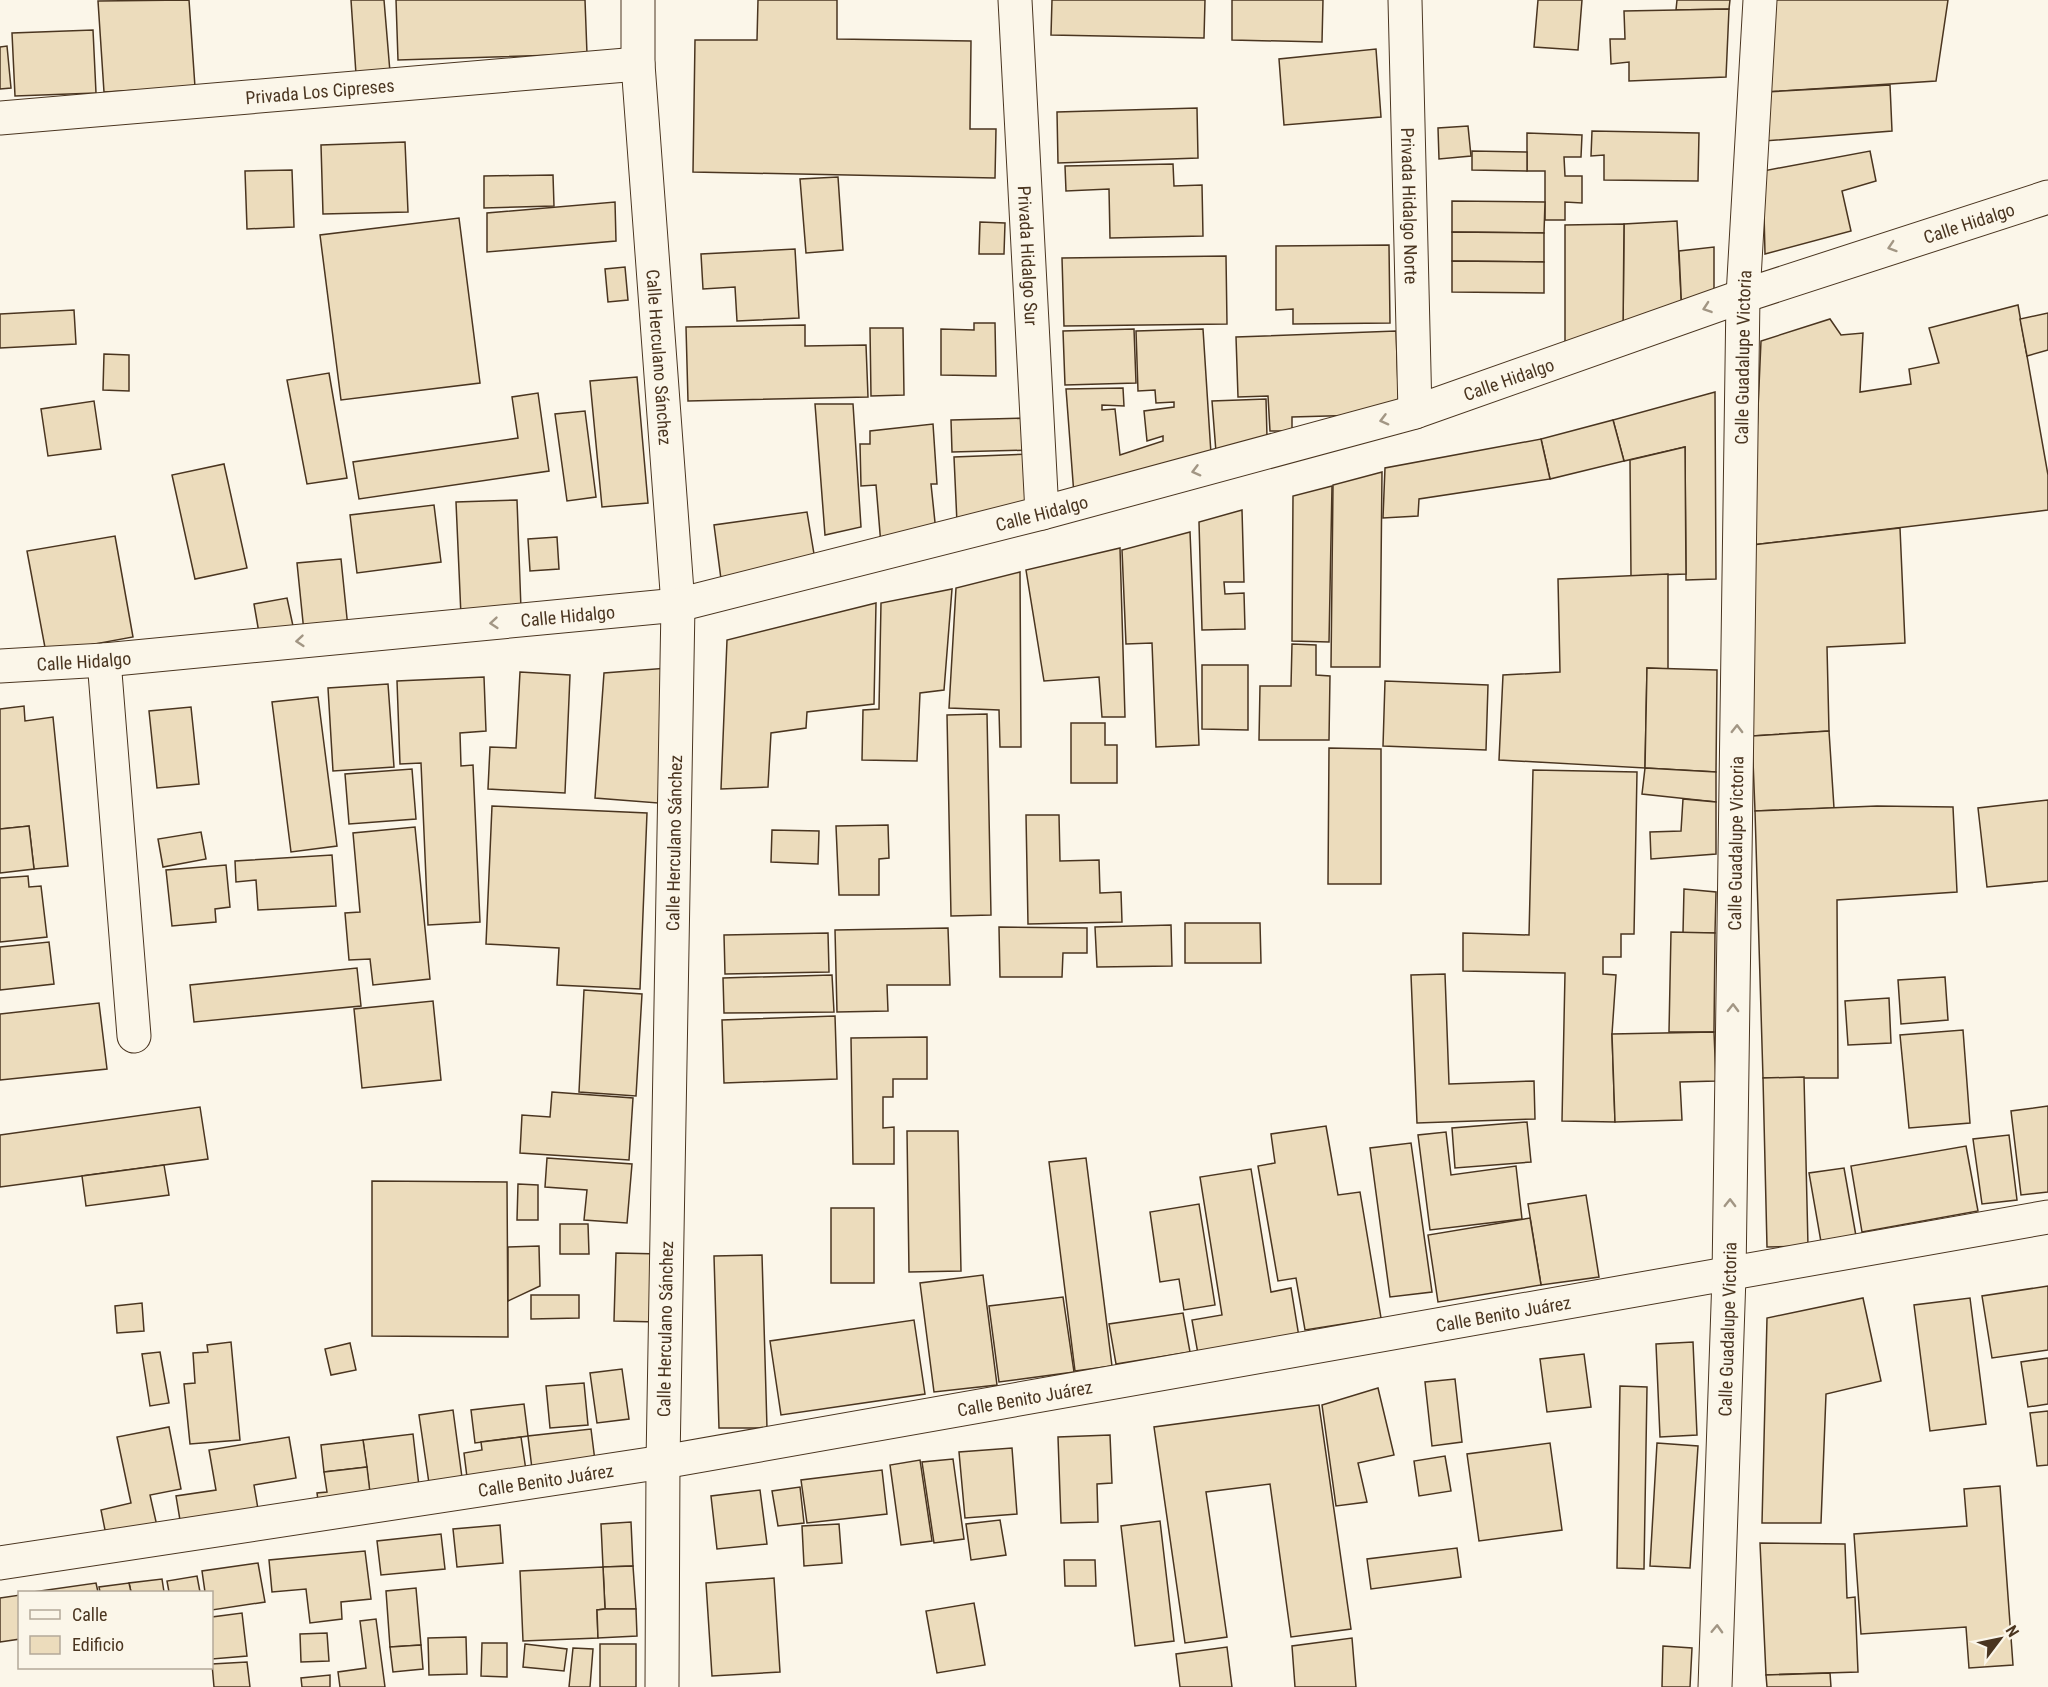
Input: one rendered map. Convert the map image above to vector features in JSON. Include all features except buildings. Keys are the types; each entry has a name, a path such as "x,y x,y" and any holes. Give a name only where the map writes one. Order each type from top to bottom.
{"street":[{"name":"Calle Herculano Sánchez","path":"638,0 638,64 678,605 663,1462 662,1687"},
{"name":"Privada Hidalgo Sur","path":"1015,0 1042,513"},
{"name":"Privada Hidalgo Norte","path":"1405,0 1415,412"},
{"name":"Calle Guadalupe Victoria","path":"1715,1687 1729,1275 1743,296 1760,0"},
{"name":"Privada Los Cipreses","path":"0,118 638,64"},
{"name":"Calle Hidalgo","path":"0,666 104,660 678,605 1042,513 1415,412 1743,296 2048,197"},
{"path":"104,660 134,1036"},
{"name":"Calle Benito Juárez","path":"0,1563 663,1462 2048,1217"}]}
